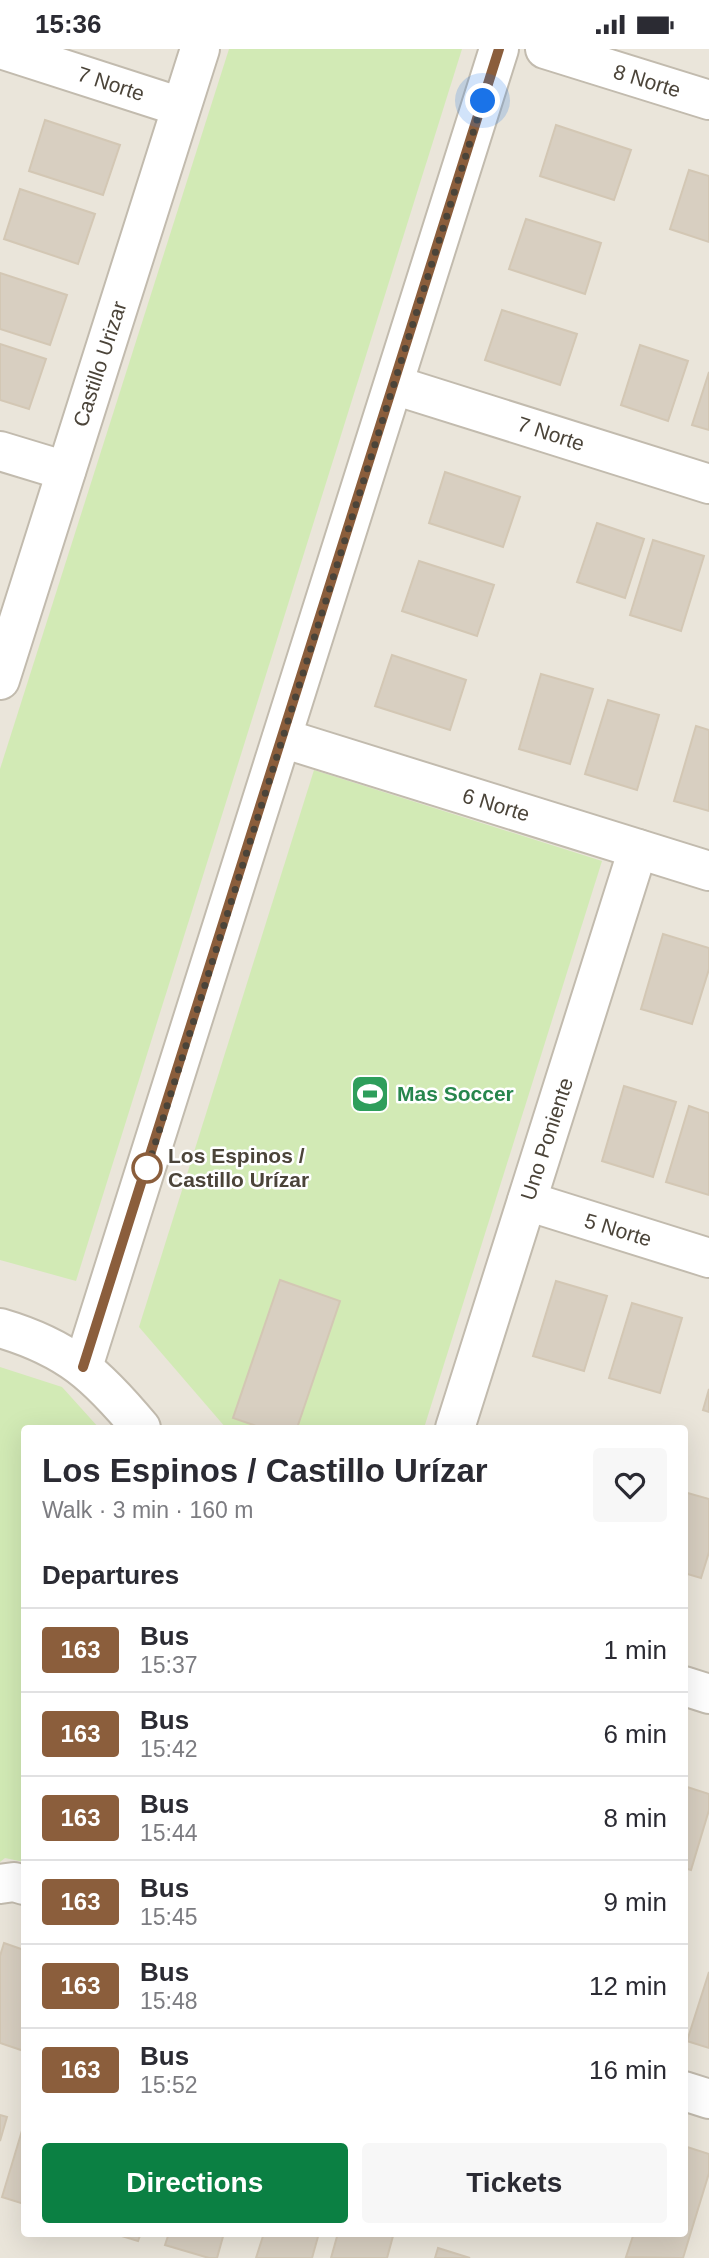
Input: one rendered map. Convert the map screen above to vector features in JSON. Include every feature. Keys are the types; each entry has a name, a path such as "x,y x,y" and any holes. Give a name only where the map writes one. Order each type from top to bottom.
{"street":[{"name":"7 Norte","path":"1,49 181,107"},
{"name":"Castillo Urizar","path":"0,680 200,49"},
{"path":"83,1367 499,49"},
{"name":"8 Norte","path":"545,49 709,100"},
{"name":"7 Norte","path":"394,385 709,484"},
{"path":"0,450 66,471"},
{"name":"6 Norte","path":"282,738 709,871"},
{"name":"Uno Poniente","path":"456,1425 638,849"},
{"name":"5 Norte","path":"527,1201 709,1258"},
{"path":"0,1328 43,1343 83,1367 112,1393 139,1425"},
{"path":"688,1687 709,1694"},
{"path":"0,1885 14,1882 21,1884"},
{"path":"688,2092 709,2099"}],"shaded area":[{"path":"0,49 709,49 709,2258 0,2258"}],"green space":[{"path":"229,49 462,49 76,1281 0,1260 0,769"},
{"name":"Mas Soccer","path":"314,770 602,861 425,1425 223,1425 139,1327"},
{"path":"0,1367 62,1387 96,1425 21,1425 21,1861 5,1858 0,1862"}],"building":[{"path":"45,120 120,145 103,195 29,171"},
{"path":"556,125 631,150 614,200 540,176"},
{"path":"689,170 709,176 709,242 670,229"},
{"path":"20,189 95,214 78,264 4,239"},
{"path":"526,219 601,243 585,294 509,269"},
{"path":"0,273 67,295 50,345 0,329"},
{"path":"502,310 577,334 560,385 485,360"},
{"path":"0,344 46,359 29,409 0,400"},
{"path":"640,345 688,361 668,421 621,405"},
{"path":"709,372 709,430 692,425"},
{"path":"445,472 520,497 503,547 429,523"},
{"path":"597,523 644,539 625,598 577,582"},
{"path":"653,540 704,556 681,631 630,615"},
{"path":"419,561 494,585 477,636 402,611"},
{"path":"392,655 466,680 450,730 375,706"},
{"path":"541,674 593,689 570,764 519,749"},
{"path":"608,700 659,715 637,790 585,774"},
{"path":"696,726 709,730 709,811 674,801"},
{"path":"663,934 709,948 709,969 692,1024 641,1009"},
{"path":"624,1086 676,1102 653,1177 602,1161"},
{"path":"689,1106 709,1113 709,1195 666,1182"},
{"path":"280,1280 340,1301 298,1425 253,1425 233,1418"},
{"path":"556,1281 607,1296 584,1371 533,1356"},
{"path":"632,1303 682,1318 660,1393 609,1378"},
{"path":"709,1389 709,1412 703,1410"},
{"path":"688,1493 709,1499 709,1552 701,1578 688,1574"},
{"path":"688,1787 709,1794 709,1810 691,1870 688,1869"},
{"path":"4,1943 21,1949 21,2050 0,2043 0,1956"},
{"path":"709,1972 709,2048 688,2041"},
{"path":"0,2115 7,2117 0,2141"},
{"path":"21,2134 21,2203 2,2197"},
{"path":"688,2147 709,2154 709,2173 683,2258 626,2257 633,2237 688,2237"},
{"path":"168,2237 223,2237 217,2258 165,2245"},
{"path":"263,2237 318,2237 312,2258 256,2258"},
{"path":"337,2237 393,2237 387,2258 331,2258"},
{"path":"438,2248 470,2258 435,2258"}],"bus line":[{"name":"163","path":"83,1367 499,49"}],"place":[{"name":"Mas Soccer","path":"370,1094"},
{"name":"Los Espinos / Castillo Urízar","path":"147,1168"}],"route":[{"path":"147,1168 144,1179 483,101"}]}
